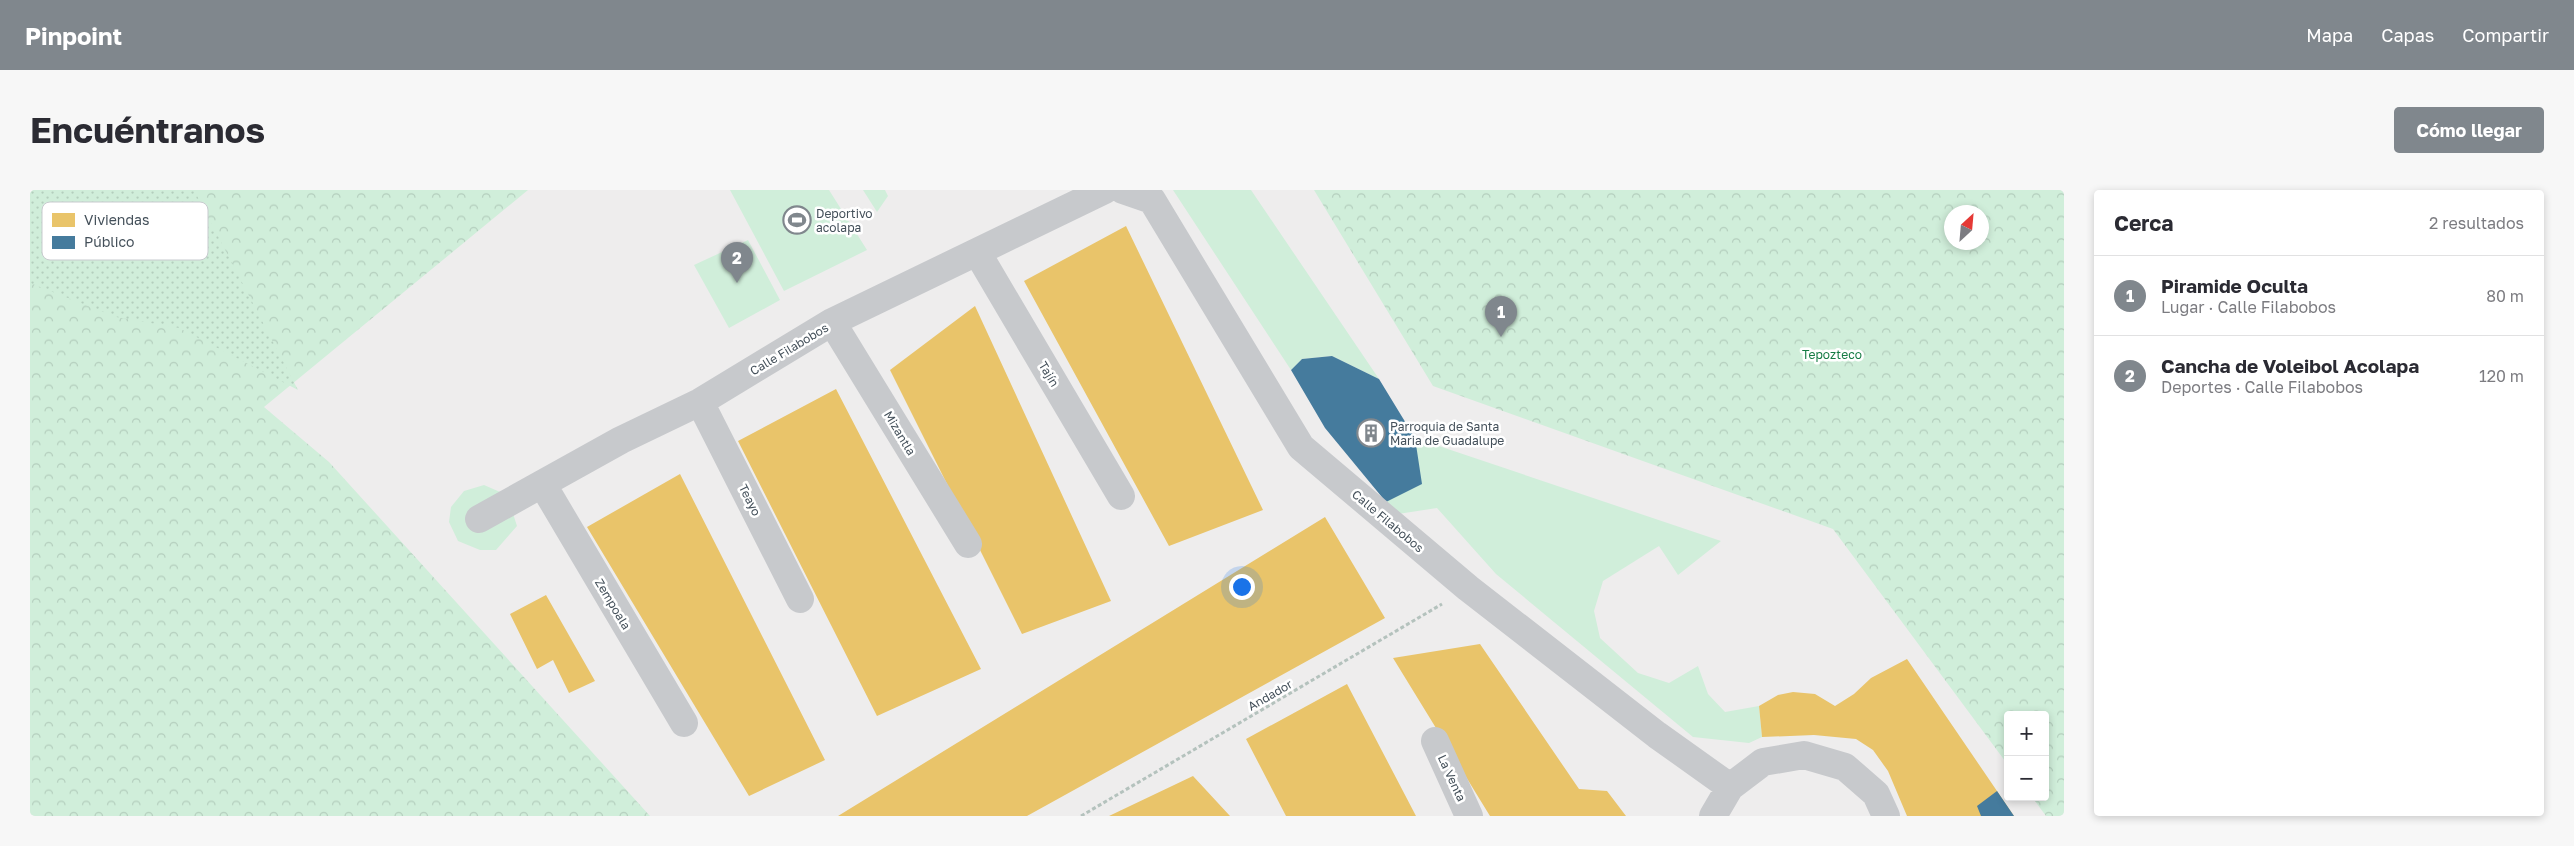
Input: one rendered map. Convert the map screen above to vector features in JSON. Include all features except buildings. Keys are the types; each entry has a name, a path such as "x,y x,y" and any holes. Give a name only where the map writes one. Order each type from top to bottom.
{"street":[{"name":"Calle Filabobos","path":"479,519 621,440 700,402 832,322 1105,190"},
{"name":"Calle Filabobos","path":"1123,190 1152,200 1301,447 1468,588 1657,735 1730,787"},
{"name":"Tajín","path":"977,252 1121,496"},
{"name":"Mizantla","path":"832,322 968,544"},
{"name":"Teayo","path":"700,402 800,598"},
{"name":"Zempoala","path":"543,485 684,723"},
{"name":"La Venta","path":"1435,741 1470,816"},
{"path":"1713,816 1730,787 1763,762 1804,755 1845,767 1876,794 1886,816"}],"path":[{"name":"Andador","path":"1081,816 1468,588"}],"green space":[{"path":"30,190 528,190 264,407 329,462 650,816 30,816"},
{"path":"30,190 194,190 200,202 42,202 42,260 208,260 208,217 298,390 179,328 116,317 30,283"},
{"name":"Deportivo acolapa","path":"730,190 829,190 867,250 784,291"},
{"path":"863,190 885,190 888,196 877,212"},
{"path":"1173,190 1251,190 1379,379 1332,356 1302,359 1291,370"},
{"name":"Tepozteco","path":"1314,190 2064,190 2064,816 2046,816 2035,801 2049,801 2049,711 2004,711 2004,760 1833,529 1433,386"},
{"path":"748,240 780,300 729,328 694,265"},
{"path":"1415,438 1721,541 1678,575 1659,546 1603,581 1594,611 1600,638 1638,673 1669,683 1698,666 1708,694 1725,712 1759,706 1762,737 1749,743 1693,737 1496,574 1437,508 1398,514 1386,502"},
{"path":"484,485 507,495 517,526 496,550 480,550 458,541 449,522 451,507 464,491"}],"place":[{"name":"Deportivo acolapa","path":"797,220"},
{"name":"Cancha de Voleibol Acolapa","path":"737,283"},
{"name":"Piramide Oculta","path":"1501,337"},
{"name":"Parroquia de Santa Maria de Guadalupe","path":"1371,433"}]}
